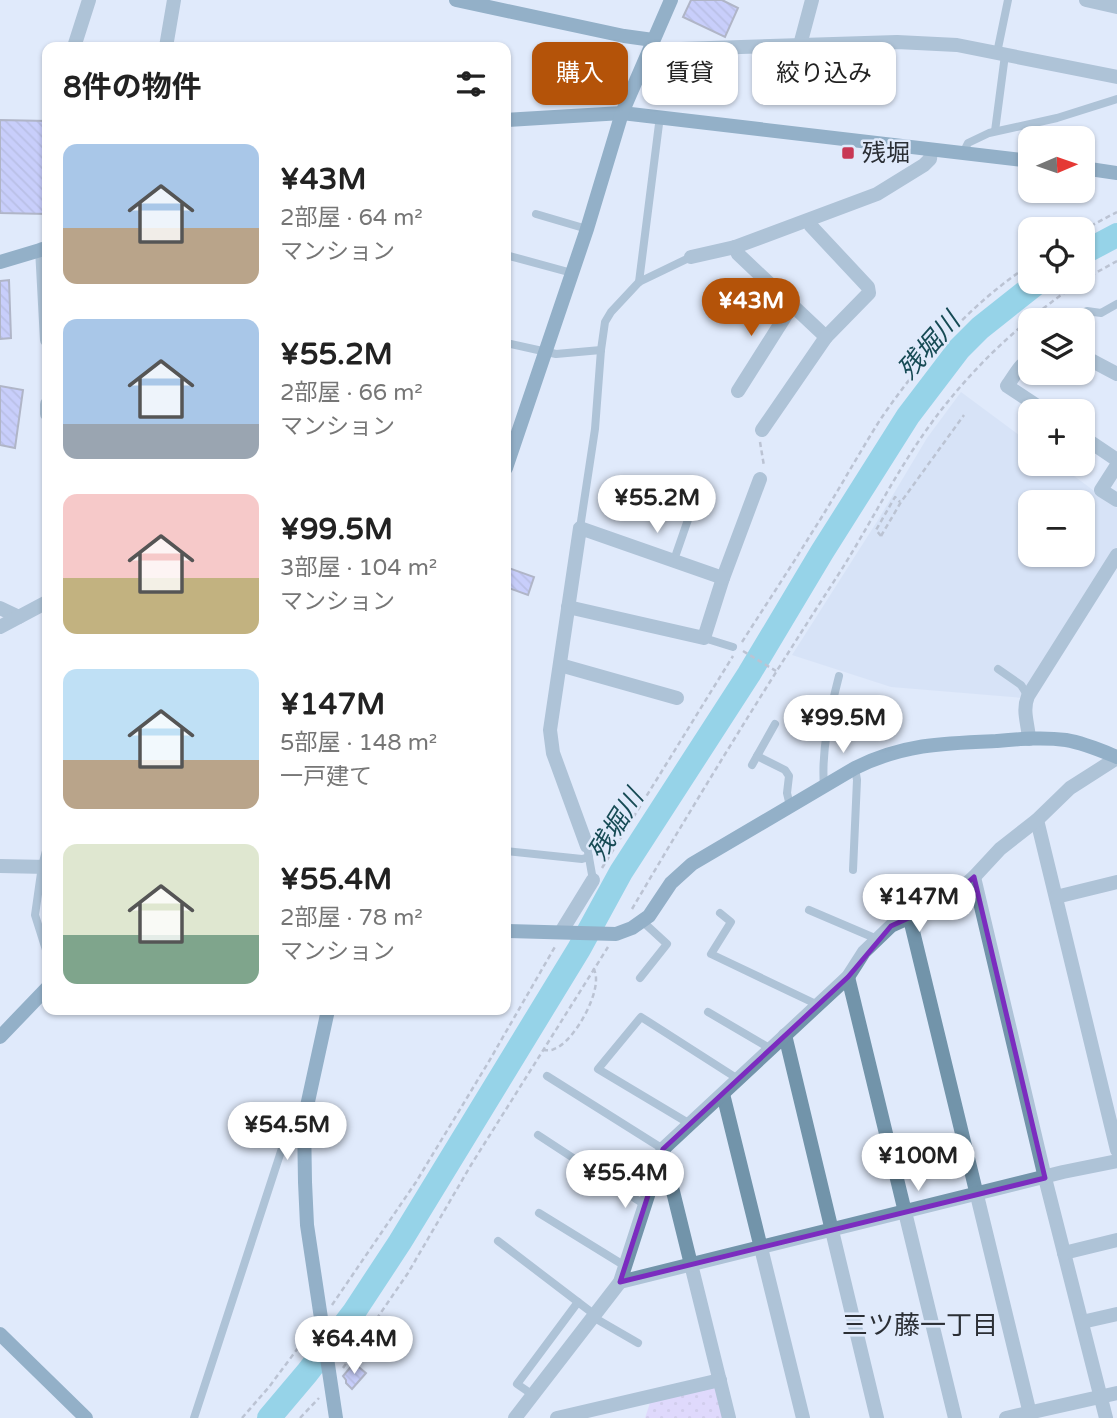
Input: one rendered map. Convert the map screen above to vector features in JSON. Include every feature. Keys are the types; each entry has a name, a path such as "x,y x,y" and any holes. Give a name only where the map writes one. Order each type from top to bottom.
{"street":[{"path":"76,42 89,0"},
{"path":"167,42 174,0"},
{"path":"456,0 643,42"},
{"path":"653,42 671,0"},
{"path":"801,42 811,0"},
{"path":"1086,0 1117,7"},
{"path":"896,42 957,45 1117,77"},
{"path":"511,447 587,229 622,113 642,68"},
{"path":"511,120 622,113 660,116 1018,160"},
{"path":"691,257 735,247 877,194 924,165 930,159 931,150"},
{"path":"1096,170 1117,173"},
{"path":"762,430 826,337 869,293 868,287 811,226 810,220"},
{"path":"735,247 738,254 826,337"},
{"path":"0,262 42,249"},
{"path":"738,391 793,304"},
{"path":"1095,362 1117,374"},
{"path":"1018,370 1007,386 1027,399"},
{"path":"1095,446 1117,462 1101,490 1117,500"},
{"path":"568,607 704,639 723,578 760,479"},
{"path":"588,851 553,753 550,730 580,528 723,578"},
{"path":"1028,739 1025,705 1028,696 1117,555"},
{"path":"0,627 42,605"},
{"path":"0,608 19,617"},
{"path":"560,665 677,698"},
{"path":"511,932 560,937 610,935 625,931 636,918 649,916 671,883 692,864 873,759 938,743 1028,739 1068,740 1090,745 1117,758"},
{"path":"514,1418 620,1282 663,1149 848,977 864,952 891,926 947,900 1070,788 1117,758"},
{"path":"1037,820 1117,1150"},
{"path":"0,866 42,867"},
{"path":"974,877 1045,1178 1106,1418"},
{"path":"560,937 593,880"},
{"path":"1056,897 1117,882"},
{"path":"909,919 1031,1415"},
{"path":"848,977 955,1418"},
{"path":"0,1037 42,993"},
{"path":"327,1015 304,1119 307,1225 336,1418"},
{"path":"785,1035 877,1418"},
{"path":"723,1094 803,1418"},
{"path":"287,1133 304,1119"},
{"path":"663,1149 729,1418"},
{"path":"620,1282 1117,1161"},
{"path":"1064,1253 1117,1240"},
{"path":"1082,1322 1117,1314"},
{"path":"0,1334 86,1418"},
{"path":"558,1418 720,1380"},
{"path":"1006,1418 1031,1415 1117,1392"}],"lane":[{"path":"995,131 1008,0"},
{"path":"963,153 968,143 995,131 1057,118 1117,99"},
{"path":"639,282 660,116"},
{"path":"536,214 587,229"},
{"path":"511,256 572,273"},
{"path":"580,528 595,429 605,322 639,282 691,257"},
{"path":"1095,313 1101,313 1117,304"},
{"path":"511,343 556,354 601,350"},
{"path":"674,560 699,488"},
{"path":"704,639 737,649"},
{"path":"998,669 1021,685 1028,696"},
{"path":"824,787 822,767 831,706 839,676"},
{"path":"831,706 854,708"},
{"path":"752,765 775,724"},
{"path":"757,755 789,776 787,793 790,806"},
{"path":"853,870 857,780 855,768"},
{"path":"588,851 593,880"},
{"path":"511,852 582,859 588,851"},
{"path":"42,883 36,915 42,936"},
{"path":"809,910 877,939"},
{"path":"720,913 732,922 711,954 818,1004"},
{"path":"636,918 667,944 640,978"},
{"path":"708,1012 771,1049"},
{"path":"690,1124 598,1069 641,1017 738,1079"},
{"path":"547,1076 663,1149"},
{"path":"194,1418 287,1133"},
{"path":"538,1135 645,1205"},
{"path":"539,1213 625,1266"},
{"path":"498,1241 594,1316 638,1343"},
{"path":"533,1395 517,1384 578,1302"}],"path":[{"path":"1095,224 1117,212"},
{"path":"1095,274 1117,261"},
{"path":"593,880 881,419 955,328 986,297 1018,274"},
{"path":"636,918 720,761 906,460 953,395 994,350 1062,294"},
{"path":"901,502 895,497 880,521 876,530 881,536 901,502 964,415"},
{"path":"760,479 764,467 760,438 762,430"},
{"path":"873,517 880,521"},
{"path":"737,649 776,671"},
{"path":"335,1301 416,1182 560,937"},
{"path":"345,1365 408,1273 471,1165 605,951"},
{"path":"542,1051 555,1049 563,1044 583,1017 593,999 597,979 593,968"},
{"path":"242,1418 305,1338"},
{"path":"300,1418 316,1401"}],"highlighted area":[{"path":"974,877 1045,1178 620,1282 663,1149 848,977 891,926 948,900"}],"shaded area":[{"path":"961,392 1018,434 1018,476 1074,476 1093,490 1018,490 1018,567 1095,567 1095,492 1117,508 1117,547 1023,698 891,687 792,655 927,438"},
{"path":"718,1384 727,1418 645,1418 651,1400"}],"building":[{"path":"691,0 722,0 738,8 725,37 683,17"},
{"path":"0,120 42,121 42,214 0,213"},
{"path":"9,280 11,338 0,339 0,281"},
{"path":"0,386 23,390 15,448 0,445"},
{"path":"511,569 534,577 528,595 511,589"},
{"path":"354,1363 366,1373 352,1389 343,1376"}],"waterway":[{"name":"残堀川","path":"1095,247 1117,235"},
{"name":"残堀川","path":"269,1418 354,1312 400,1242 579,949 621,872 749,674 908,416 959,349 980,328 1023,294"}],"place":[{"name":"残堀","path":"848,153"}],"district":[{"name":"三ツ藤一丁目","path":"920,1325"}]}
